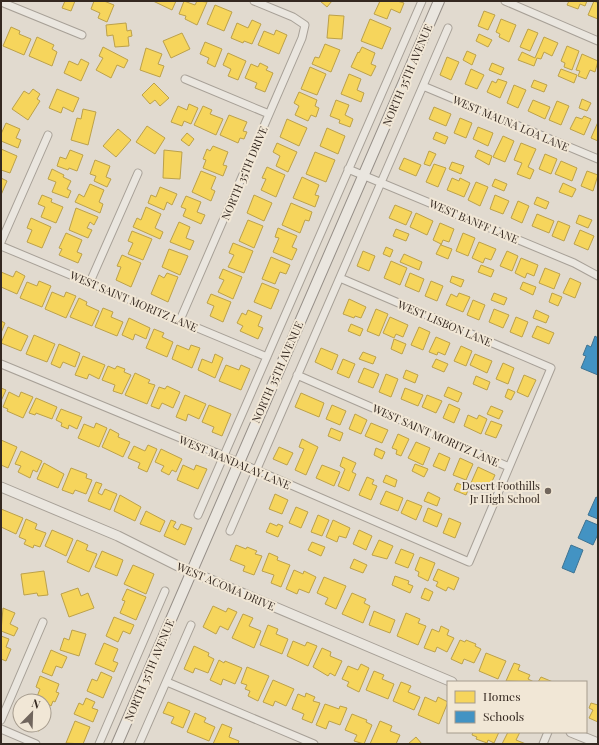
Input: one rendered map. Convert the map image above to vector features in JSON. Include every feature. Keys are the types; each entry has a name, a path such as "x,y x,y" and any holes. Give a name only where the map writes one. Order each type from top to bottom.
{"main road":[{"name":"NORTH 35TH AVENUE","path":"116,744 439,1"}],"street":[{"name":"NORTH 35TH DRIVE","path":"180,320 302,38 305,25 293,17 254,1"},
{"name":"NORTH 35TH AVENUE","path":"198,515 422,1"},
{"path":"505,1 598,41"},
{"path":"1,2 82,35"},
{"name":"NORTH 35TH AVENUE","path":"230,531 448,28"},
{"path":"185,79 269,114"},
{"name":"WEST MAUNA LOA LANE","path":"424,86 598,159"},
{"path":"1,242 48,135"},
{"name":"WEST BANFF LANE","path":"348,169 574,262 598,276"},
{"path":"90,282 138,173"},
{"name":"WEST SAINT MORITZ LANE","path":"1,246 267,357"},
{"name":"WEST LISBON LANE","path":"340,278 551,368 509,467"},
{"name":"WEST MANDALAY LANE","path":"1,364 224,456 469,562 509,467"},
{"name":"WEST SAINT MORITZ LANE","path":"297,375 509,467"},
{"name":"WEST ACOMA DRIVE","path":"1,487 93,525 191,572 450,681"},
{"name":"NORTH 35TH AVENUE","path":"99,744 165,591"},
{"path":"1,720 43,622"},
{"name":"NORTH 35TH AVENUE","path":"140,744 190,625"},
{"path":"167,682 314,744"},
{"path":"1,729 36,744"},
{"path":"543,744 548,733"},
{"path":"574,733 598,743"}],"building: Homes":[{"path":"65,1 75,1 71,11 62,8"},
{"path":"94,1 104,1 114,5 107,22 98,18 100,13 91,9"},
{"path":"153,1 176,1 172,10"},
{"path":"184,1 195,5 197,1 207,2 197,25 185,19 186,16 179,14"},
{"path":"320,1 332,1 327,7"},
{"path":"380,1 397,1 404,3 400,13 391,9 387,19 374,14"},
{"path":"569,1 587,1 585,6 580,4 578,9 567,5"},
{"path":"594,1 598,3 598,19 588,15"},
{"path":"215,5 232,12 224,31 207,24"},
{"path":"484,11 495,15 488,30 478,26"},
{"path":"329,15 344,16 342,39 327,38"},
{"path":"370,19 391,28 382,49 361,41"},
{"path":"501,19 516,25 509,42 499,37 500,34 496,32"},
{"path":"252,20 261,24 252,44 244,41 243,43 231,38 237,23 248,28"},
{"path":"126,23 127,31 131,30 132,36 128,37 129,46 115,47 113,35 107,36 106,25"},
{"path":"11,27 20,31 19,34 31,39 24,55 3,46"},
{"path":"528,29 538,33 530,51 520,47"},
{"path":"276,30 287,35 279,54 258,45 264,31 274,35"},
{"path":"182,33 190,49 171,58 163,41"},
{"path":"479,34 492,40 488,47 476,41"},
{"path":"37,37 54,45 52,49 57,52 52,66 29,56"},
{"path":"544,37 558,43 552,56 544,52 541,59 537,58 534,66 518,60 522,52 535,58"},
{"path":"205,42 222,49 215,67 207,63 209,58 200,54"},
{"path":"325,44 340,50 331,72 312,64 315,57 319,58"},
{"path":"567,46 579,51 572,70 564,67 565,63 561,61"},
{"path":"103,47 128,60 124,68 117,65 111,78 96,70 103,58 99,56"},
{"path":"362,47 375,53 371,64 376,66 371,76 351,67"},
{"path":"146,48 162,54 158,64 164,66 160,77 140,70"},
{"path":"467,51 476,55 472,65 463,60"},
{"path":"228,53 246,61 238,80 228,76 231,69 223,65"},
{"path":"582,54 598,61 595,72 590,70 586,79 578,76 580,71 576,70"},
{"path":"447,57 459,62 451,80 440,75"},
{"path":"81,59 89,63 81,81 64,73 69,61 78,65"},
{"path":"260,63 268,67 266,70 273,73 265,92 255,88 257,83 245,78 251,64 258,67"},
{"path":"492,63 504,68 501,75 489,70"},
{"path":"310,67 326,74 317,95 301,89"},
{"path":"471,69 484,75 477,89 465,84"},
{"path":"561,69 577,75 574,83 558,76"},
{"path":"349,74 361,79 357,90 364,93 361,102 341,94"},
{"path":"498,79 507,82 500,98 487,92 492,81 496,83"},
{"path":"534,80 547,85 544,92 531,87"},
{"path":"154,83 169,98 160,106 155,100 150,104 142,95"},
{"path":"514,85 526,90 518,108 507,103"},
{"path":"33,89 40,94 37,99 40,101 28,120 12,109 24,91 29,94"},
{"path":"57,89 79,98 73,112 63,107 61,113 49,108"},
{"path":"299,92 317,100 315,106 319,108 316,117 311,115 308,121 295,115 299,106 294,103"},
{"path":"582,99 591,103 587,111 579,108"},
{"path":"336,100 349,105 345,115 353,119 350,127 339,123 340,120 330,116"},
{"path":"533,100 550,107 545,119 528,111"},
{"path":"557,101 569,106 561,125 549,120"},
{"path":"189,104 198,108 191,124 184,121 182,126 171,122 178,106 187,110"},
{"path":"203,106 212,110 210,114 223,119 216,135 194,125"},
{"path":"434,107 451,114 446,126 429,119"},
{"path":"83,109 96,112 88,145 71,140 77,118 81,119"},
{"path":"229,115 247,122 243,131 247,132 244,139 240,138 238,143 220,135"},
{"path":"584,116 591,119 584,135 570,129 576,117 582,119"},
{"path":"460,118 472,123 466,138 454,133"},
{"path":"287,119 307,128 299,146 280,137"},
{"path":"598,122 598,141 591,138"},
{"path":"6,123 20,129 16,138 21,140 18,148 1,141 1,134"},
{"path":"147,126 165,138 155,154 136,142"},
{"path":"478,127 493,133 488,146 473,139"},
{"path":"327,128 345,136 338,154 320,146"},
{"path":"118,129 131,140 116,157 103,146"},
{"path":"436,132 448,137 445,144 433,139"},
{"path":"187,133 194,139 189,146 181,140"},
{"path":"503,136 514,141 505,162 493,157"},
{"path":"277,143 297,152 288,172 276,166 280,156 273,152"},
{"path":"521,143 536,149 528,167 534,170 530,179 517,174 522,163 514,160"},
{"path":"213,146 228,152 223,165 227,166 223,176 203,168 206,160 203,159 207,149 210,151"},
{"path":"1,149 17,156 10,173 1,170"},
{"path":"70,150 83,155 77,171 69,168 68,170 57,166 60,157 66,159"},
{"path":"164,150 182,152 180,179 163,178"},
{"path":"478,150 492,156 489,165 475,157"},
{"path":"429,151 436,154 430,166 424,164"},
{"path":"315,152 335,160 326,182 306,174"},
{"path":"545,154 557,159 551,174 539,169"},
{"path":"404,158 421,165 416,176 399,169"},
{"path":"95,160 110,166 106,177 111,179 107,187 94,181 96,176 90,174"},
{"path":"561,161 577,168 572,181 555,174"},
{"path":"452,162 464,166 461,174 449,169"},
{"path":"434,164 446,168 438,187 426,182"},
{"path":"267,167 285,175 276,197 261,190 266,179 262,178"},
{"path":"52,169 64,175 63,177 71,181 67,189 71,191 68,198 52,192 56,182 48,179"},
{"path":"201,171 216,177 211,189 215,191 211,201 192,192"},
{"path":"587,171 598,175 593,191 581,186"},
{"path":"302,177 319,185 315,195 319,196 315,207 293,198"},
{"path":"1,178 7,181 1,195"},
{"path":"452,178 459,181 460,178 470,183 464,197 447,190"},
{"path":"495,179 507,184 504,191 492,186"},
{"path":"476,182 488,187 480,206 468,200"},
{"path":"563,183 576,189 572,197 559,192"},
{"path":"90,184 104,190 99,202 103,204 100,213 75,202 79,194 84,197"},
{"path":"160,187 177,194 172,205 167,202 164,210 148,203 151,195 156,197"},
{"path":"42,195 52,199 51,202 63,207 56,223 41,217 45,207 38,204"},
{"path":"254,195 272,203 264,221 247,213"},
{"path":"495,195 509,201 503,214 490,209"},
{"path":"186,196 201,202 197,212 205,215 201,224 183,216 186,209 181,207"},
{"path":"537,197 549,202 546,209 534,204"},
{"path":"518,201 529,206 522,223 511,218"},
{"path":"291,203 312,212 309,221 305,220 300,233 282,225"},
{"path":"395,205 412,212 406,225 389,218"},
{"path":"146,207 161,214 155,228 163,232 160,239 133,227 137,218 141,220"},
{"path":"76,208 98,217 94,225 90,222 87,228 92,230 88,238 69,230"},
{"path":"416,213 433,221 427,235 410,227"},
{"path":"537,214 554,221 549,233 532,226"},
{"path":"579,215 592,220 588,228 576,223"},
{"path":"31,218 51,227 42,248 27,242 32,230 27,228"},
{"path":"248,220 263,226 254,248 239,241"},
{"path":"558,221 570,226 564,241 552,236"},
{"path":"179,222 190,227 186,238 194,241 190,250 170,242"},
{"path":"440,223 454,229 449,242 443,240 441,245 452,249 448,259 436,254 441,244 433,240"},
{"path":"278,228 297,236 292,247 297,249 292,260 273,252 279,238 275,237"},
{"path":"396,229 409,234 406,241 393,236"},
{"path":"580,230 594,236 588,250 574,244"},
{"path":"132,231 152,239 143,260 128,254 133,243 128,241"},
{"path":"66,233 82,240 77,252 82,254 78,263 59,255 62,249 59,248"},
{"path":"463,233 475,238 468,256 456,251"},
{"path":"479,242 496,249 491,260 485,258 483,263 472,258"},
{"path":"233,243 253,251 244,273 228,267 234,255 229,253"},
{"path":"386,247 393,250 390,257 383,254"},
{"path":"169,249 188,256 180,275 162,267"},
{"path":"363,251 375,256 369,271 357,266"},
{"path":"507,251 518,256 512,271 500,266"},
{"path":"404,254 422,262 419,270 400,262"},
{"path":"122,255 141,263 131,287 116,280 121,267 117,266"},
{"path":"271,257 290,265 286,274 280,272 275,284 262,279"},
{"path":"521,258 538,265 534,276 527,273 525,278 515,273"},
{"path":"391,261 407,268 400,285 384,278"},
{"path":"481,265 494,270 491,277 478,272"},
{"path":"545,268 560,274 554,289 539,283"},
{"path":"223,269 242,277 233,299 218,292 224,280 219,278"},
{"path":"16,271 25,276 17,294 1,287 1,272 13,277"},
{"path":"167,273 178,277 168,302 151,294 159,275 164,278"},
{"path":"410,273 424,279 419,292 405,286"},
{"path":"452,276 464,280 461,287 450,282"},
{"path":"570,278 581,283 575,298 563,293"},
{"path":"39,281 51,286 42,307 20,298 27,282 37,286"},
{"path":"431,281 443,286 437,301 425,296"},
{"path":"523,282 536,287 533,295 520,289"},
{"path":"262,283 279,290 271,309 254,302"},
{"path":"52,292 64,297 66,292 76,296 66,318 45,309"},
{"path":"459,293 470,297 463,312 446,305 451,294 457,297"},
{"path":"494,293 507,298 504,305 491,300"},
{"path":"552,293 562,297 558,306 549,302"},
{"path":"211,294 231,302 223,322 210,316 214,306 207,303"},
{"path":"79,298 87,302 86,305 99,311 92,326 70,317"},
{"path":"349,299 366,307 361,318 355,316 354,318 343,314"},
{"path":"473,300 485,305 479,320 467,315"},
{"path":"103,308 113,312 111,317 123,322 117,336 95,327"},
{"path":"376,309 388,314 379,336 367,331"},
{"path":"494,309 509,315 503,328 489,322"},
{"path":"248,310 262,316 258,326 263,328 258,339 240,331 243,326 237,323 242,313 246,315"},
{"path":"536,310 549,316 546,323 533,318"},
{"path":"390,317 408,325 403,337 396,334 394,338 383,333"},
{"path":"516,317 528,322 522,337 510,332"},
{"path":"129,318 150,328 146,339 135,334 133,340 122,335"},
{"path":"1,321 5,323 1,333"},
{"path":"351,324 363,329 360,336 348,331"},
{"path":"537,326 554,333 549,344 532,337"},
{"path":"8,327 28,336 21,351 1,343"},
{"path":"419,327 430,332 423,350 411,345"},
{"path":"154,329 164,333 162,337 173,342 167,357 146,348"},
{"path":"34,335 55,344 47,362 26,354"},
{"path":"436,337 450,343 445,355 438,352 437,355 429,352"},
{"path":"394,339 406,344 402,354 391,349"},
{"path":"59,344 80,353 75,367 63,362 60,368 51,364"},
{"path":"177,345 189,350 191,345 200,348 192,368 172,359"},
{"path":"461,346 472,351 466,366 454,361"},
{"path":"321,348 338,355 332,370 315,362"},
{"path":"363,352 376,357 373,364 359,359"},
{"path":"215,354 223,358 215,378 198,370 202,359 212,363"},
{"path":"475,354 492,361 487,373 470,365"},
{"path":"83,356 105,365 99,379 89,374 87,379 75,375"},
{"path":"343,359 355,364 349,378 337,373"},
{"path":"436,359 448,364 444,372 432,367"},
{"path":"503,363 514,368 508,384 496,379"},
{"path":"226,365 239,370 241,365 250,369 241,390 219,381"},
{"path":"108,366 115,369 117,366 125,369 124,372 131,375 122,394 113,391 115,385 102,380"},
{"path":"364,368 379,374 373,388 358,382"},
{"path":"406,370 418,375 415,383 403,378"},
{"path":"135,373 150,380 148,383 155,385 147,404 125,395"},
{"path":"386,374 398,379 391,397 379,392"},
{"path":"524,375 536,380 528,397 517,392"},
{"path":"476,376 490,382 487,390 473,384"},
{"path":"167,386 180,392 173,408 162,403 159,409 151,406 159,387 165,389"},
{"path":"448,387 462,393 458,402 444,396"},
{"path":"1,388 6,390 1,401"},
{"path":"405,388 423,395 418,406 401,399"},
{"path":"508,389 515,392 511,400 505,397"},
{"path":"9,392 19,397 21,392 33,397 23,418 7,411 8,409 3,407"},
{"path":"301,393 324,403 319,417 295,407"},
{"path":"185,395 206,404 199,419 188,414 186,421 176,417"},
{"path":"427,395 442,401 436,413 422,407"},
{"path":"36,398 57,407 52,419 36,413 35,415 29,413"},
{"path":"449,404 460,409 454,423 443,418"},
{"path":"209,405 231,414 222,436 212,432 214,427 202,422"},
{"path":"332,405 346,411 340,425 326,419"},
{"path":"491,406 503,411 499,419 487,414"},
{"path":"61,409 82,417 77,429 69,425 68,429 61,426 62,423 56,420"},
{"path":"355,414 367,420 361,434 349,429"},
{"path":"468,415 477,419 479,415 487,419 481,434 464,426"},
{"path":"491,421 502,425 496,438 485,434"},
{"path":"96,423 107,428 99,447 78,438 84,424 94,428"},
{"path":"371,423 388,430 382,443 365,436"},
{"path":"331,428 343,433 340,441 328,436"},
{"path":"110,429 119,434 118,437 130,442 123,457 102,447"},
{"path":"398,434 409,439 401,456 396,454 397,450 392,448"},
{"path":"302,439 318,447 306,475 295,470 304,449 299,447"},
{"path":"1,440 17,447 8,468 1,465"},
{"path":"416,442 430,448 423,465 408,458"},
{"path":"148,445 157,449 147,472 138,468 140,463 128,458 134,446 145,451"},
{"path":"279,447 293,453 287,465 273,459"},
{"path":"376,448 385,452 382,459 374,455"},
{"path":"161,449 182,459 176,472 172,470 169,475 161,471 164,466 155,462"},
{"path":"21,451 42,461 37,472 33,470 30,478 18,472 21,466 15,464"},
{"path":"439,453 450,458 445,471 433,466"},
{"path":"343,457 356,463 352,472 356,474 349,491 338,486 345,469 340,466"},
{"path":"460,458 473,464 466,480 453,475"},
{"path":"44,463 64,474 58,488 37,479"},
{"path":"415,464 428,469 424,477 412,471"},
{"path":"183,465 194,470 196,465 207,469 198,489 177,480"},
{"path":"322,465 340,472 334,486 316,478"},
{"path":"478,467 495,475 488,490 471,483"},
{"path":"71,468 87,474 86,478 92,480 86,494 75,490 73,494 62,490"},
{"path":"386,475 397,480 395,487 383,482"},
{"path":"367,477 374,480 372,484 377,486 371,500 359,495"},
{"path":"96,482 102,484 98,493 102,495 105,489 117,494 110,510 88,501"},
{"path":"457,483 469,488 466,495 454,490"},
{"path":"386,491 403,498 398,511 380,504"},
{"path":"428,492 440,498 437,506 424,501"},
{"path":"275,494 288,500 282,514 269,509"},
{"path":"120,495 141,507 135,521 114,511"},
{"path":"407,500 422,506 416,520 401,513"},
{"path":"296,507 308,512 301,528 289,523"},
{"path":"428,508 442,514 437,527 423,521"},
{"path":"1,509 23,518 16,534 1,527"},
{"path":"146,511 165,521 160,532 140,524"},
{"path":"318,515 329,520 322,536 311,532"},
{"path":"449,518 461,523 455,538 443,533"},
{"path":"26,519 37,524 35,529 46,533 40,547 34,545 33,548 24,544 26,540 19,537"},
{"path":"171,520 176,522 173,527 178,530 181,524 192,528 185,545 164,536"},
{"path":"333,520 350,528 346,538 339,536 337,542 326,537"},
{"path":"270,523 277,526 278,524 283,526 278,537 266,532"},
{"path":"52,530 73,539 66,556 45,546"},
{"path":"359,530 372,536 366,550 353,544"},
{"path":"77,540 88,545 86,550 97,554 89,572 67,562"},
{"path":"379,540 393,546 387,559 372,555"},
{"path":"312,542 325,547 321,556 308,550"},
{"path":"236,545 257,551 255,554 262,556 254,575 243,571 245,566 230,560"},
{"path":"401,549 414,554 408,568 395,563"},
{"path":"102,551 123,560 117,576 95,567"},
{"path":"269,553 278,557 277,560 290,565 281,587 271,583 274,575 262,571"},
{"path":"420,557 435,563 428,581 418,576 419,572 415,570"},
{"path":"354,559 367,565 363,573 350,568"},
{"path":"133,565 154,574 146,594 124,584"},
{"path":"438,569 459,578 454,590 448,587 446,591 436,586 438,582 433,580"},
{"path":"294,570 303,574 304,571 316,577 309,593 299,589 297,594 286,589"},
{"path":"44,571 48,595 38,596 37,593 24,595 21,574"},
{"path":"395,576 409,581 408,584 413,586 410,593 392,585"},
{"path":"324,577 346,586 336,609 325,604 328,598 317,593"},
{"path":"78,588 81,596 88,593 94,608 69,617 61,594"},
{"path":"425,588 433,592 429,601 421,598"},
{"path":"127,589 146,597 136,620 120,613 125,601 122,600"},
{"path":"352,593 366,599 364,603 370,606 363,623 342,614"},
{"path":"213,606 226,612 228,608 237,612 228,630 220,626 216,634 203,627"},
{"path":"3,608 15,613 10,624 18,628 14,636 1,631"},
{"path":"374,611 395,620 390,633 369,625"},
{"path":"406,613 420,619 418,623 426,626 418,645 397,636"},
{"path":"243,614 253,618 249,626 261,631 254,648 232,638"},
{"path":"114,617 134,625 130,634 123,631 118,642 106,636"},
{"path":"268,625 278,629 276,634 288,639 282,654 260,645"},
{"path":"441,626 449,630 447,635 454,638 447,652 437,647 435,652 424,648 432,629 439,632"},
{"path":"72,630 86,634 79,656 60,650 64,638 69,640"},
{"path":"1,636 9,639 6,647 11,649 6,661 1,659"},
{"path":"460,640 465,642 466,640 476,644 475,646 481,649 474,663 464,659 462,664 451,659"},
{"path":"293,641 305,646 307,642 317,646 308,666 287,656"},
{"path":"104,643 118,649 113,661 118,663 114,672 95,664"},
{"path":"194,646 209,653 208,656 214,659 208,673 195,668 193,673 184,669"},
{"path":"322,648 331,652 330,656 342,661 335,676 330,673 328,676 313,667"},
{"path":"51,650 67,657 62,668 56,666 52,676 42,672"},
{"path":"486,653 506,661 498,679 479,671"},
{"path":"219,660 242,668 235,684 223,679 221,685 210,680"},
{"path":"514,663 520,665 518,670 530,675 528,679 532,681 506,681"},
{"path":"361,664 369,668 359,692 347,686 349,682 342,679 348,666 358,670"},
{"path":"247,667 269,676 258,701 248,696 250,691 245,689 247,685 241,683"},
{"path":"374,671 384,675 382,679 394,684 388,699 366,690"},
{"path":"101,672 112,677 103,698 87,691 92,679 97,681"},
{"path":"40,676 59,684 56,692 59,693 55,702 53,701 52,704 52,693 38,693 40,689 36,687"},
{"path":"541,677 551,681 539,681"},
{"path":"273,680 294,689 286,706 275,701 273,706 263,702"},
{"path":"401,682 411,686 408,692 420,697 414,710 393,701"},
{"path":"306,693 315,697 313,701 320,703 312,723 302,719 304,714 292,709 298,694 305,697"},
{"path":"425,697 436,702 438,697 447,702 439,724 418,715"},
{"path":"86,698 95,702 92,708 98,710 93,722 74,714 79,703 83,705"},
{"path":"168,702 190,711 183,728 171,723 174,717 163,713"},
{"path":"591,703 598,705 598,722 589,718 593,710 589,708"},
{"path":"325,704 339,709 340,706 347,708 340,725 329,721 326,729 316,725"},
{"path":"195,713 206,718 204,722 215,727 209,741 187,732"},
{"path":"352,714 367,720 366,722 372,725 364,744 354,741 357,735 345,730"},
{"path":"75,721 90,727 83,744 66,743"},
{"path":"380,721 392,726 390,731 400,735 396,744 370,744"},
{"path":"222,724 232,728 229,737 239,741 238,744 213,744"},
{"path":"473,733 499,733 494,743 488,740 487,743 476,739 477,737 472,735"},
{"path":"508,733 520,733 516,740 526,744 502,744"},
{"path":"416,737 422,744 408,744"}],"building: Schools":[{"path":"595,336 598,338 598,375 581,368 586,356 583,355 587,345 591,347"},
{"path":"596,497 598,498 598,519 588,515"},
{"path":"586,520 598,525 598,534 593,545 578,538"},
{"path":"571,545 583,550 574,573 562,568"}],"place":[{"name":"Desert Foothills Jr High School","path":"548,491"}]}
